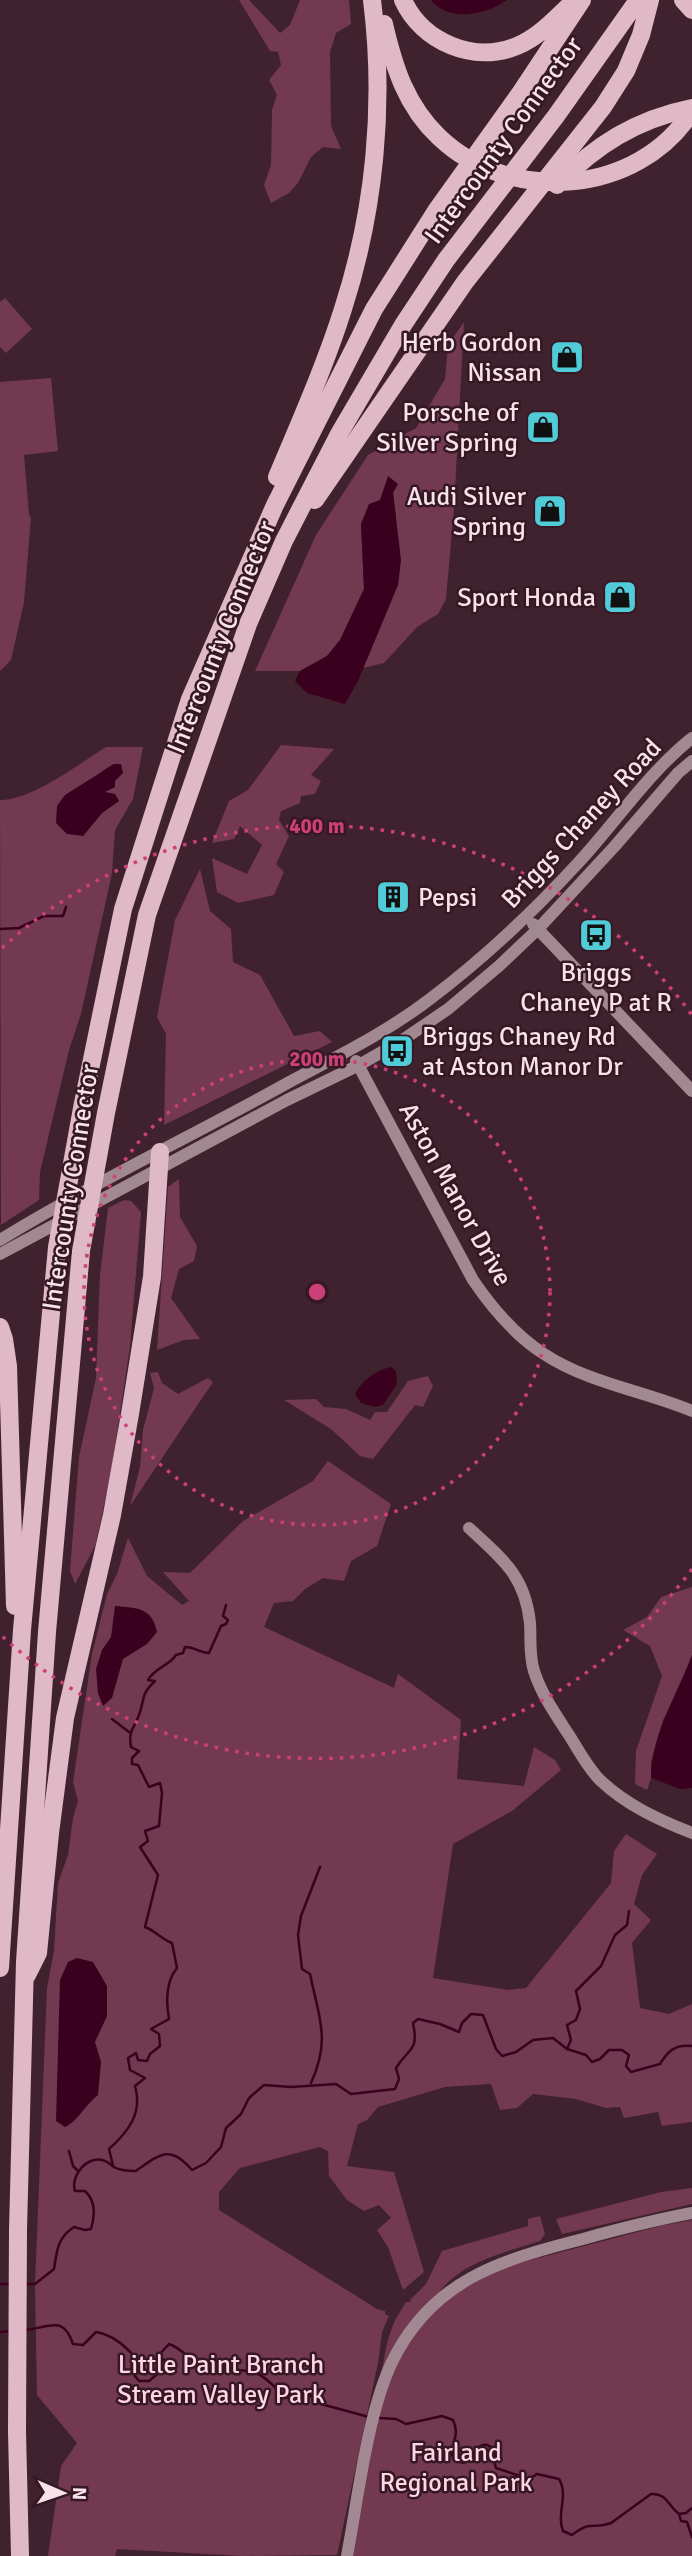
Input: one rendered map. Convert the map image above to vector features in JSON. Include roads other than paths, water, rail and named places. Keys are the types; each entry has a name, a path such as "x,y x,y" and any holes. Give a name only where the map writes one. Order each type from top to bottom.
{"highway":[{"path":"226,614 269,497 324,362 343,309 361,244 373,165 378,108 372,0"},
{"path":"378,0 397,72 407,97 439,138 469,160 513,178 553,183 586,180 609,174 642,159 667,139 692,109"},
{"path":"403,0 422,28 438,39 458,48 480,52 518,46 541,32 575,0"},
{"name":"Intercounty Connector","path":"0,1968 18,1700 57,1248 82,1108 123,909 190,699 275,505 374,309 480,147 522,92 582,0"},
{"name":"Intercounty Connector","path":"20,2556 17,2432 18,2230 25,1962 47,1632 81,1251 147,915 248,624 284,541 339,434 388,348 446,260 556,116 638,0"},
{"path":"284,541 453,303 565,167 626,71 641,35 650,0"},
{"path":"683,0 692,10"},
{"path":"565,167 622,132 673,112 692,109"},
{"path":"26,1978 38,1953 65,1718 112,1515 132,1403 152,1277 160,1160"},
{"path":"0,1327 8,1366 18,1700"}],"main road":[{"name":"Briggs Chaney Road","path":"0,1254 123,1186 160,1160 351,1051 429,1000 526,917 579,862 633,796 692,738"},
{"name":"Briggs Chaney Road","path":"0,1240 125,1170 160,1160 359,1065 448,1009 499,967 538,929 678,773 692,761"},
{"path":"526,917 692,1091"},
{"name":"Aston Manor Drive","path":"351,1051 473,1280 522,1338 546,1355 584,1374 692,1411"},
{"path":"469,1528 512,1569 524,1593 533,1668 537,1678 552,1709 598,1779 658,1819 692,1833"},
{"path":"347,2556 374,2418 391,2365 419,2320 446,2293 485,2269 529,2253 692,2213"}],"waterway":[{"path":"0,929 19,928 44,916 63,916 66,907"},
{"path":"113,2166 109,2149 128,2129 137,2105 135,2086 145,2078 130,2070 128,2058 136,2053 138,2060 147,2061 150,2054 160,2046 159,2034 151,2029 169,2019 168,1992 177,1968 172,1943 145,1927 158,1875 140,1847 148,1841 145,1831 159,1826 162,1793 160,1783 149,1787 138,1765 132,1764 132,1758 139,1751 131,1747 131,1733 145,1694 155,1681 148,1680 176,1655 183,1653 185,1647 209,1653 221,1626 228,1620 223,1616 226,1605"},
{"path":"112,1719 129,1732"},
{"path":"311,2083 321,2054 320,2016 310,1974 302,1969 298,1935 301,1916 320,1867"},
{"path":"567,2049 571,2040 567,2025 576,2020 580,2009 576,1991 601,1966 615,1935 627,1925 629,1911"},
{"path":"26,2284 35,2284 54,2269 59,2245 68,2231 74,2227 91,2229 93,2204 89,2195 85,2191 75,2191 74,2185 78,2173 87,2163 92,2160 106,2161 119,2169 136,2171 158,2156 171,2154 192,2170 206,2163 221,2147 226,2128 241,2114 249,2098 264,2085 291,2087 336,2084 351,2094 395,2089 399,2079 396,2068 414,2044 413,2023 418,2019 459,2032 462,2023 471,2014 483,2015 496,2049 502,2056 516,2052 533,2040 553,2038 567,2049 586,2055 592,2062 600,2059 609,2050 622,2050 629,2055 626,2066 631,2072 660,2064 669,2052 677,2047 692,2046"},
{"path":"69,2151 73,2166 77,2170"},
{"path":"0,2284 13,2284"},
{"path":"25,2330 60,2326 65,2329 73,2344 83,2345 96,2332 107,2335 134,2356 132,2369 139,2381 149,2381 162,2370 166,2361 158,2356 169,2344 201,2365 256,2373 286,2398 300,2394 314,2397 321,2404 369,2417"},
{"path":"0,2332 11,2331"},
{"path":"379,2418 396,2419 406,2424 442,2416 453,2420 455,2425 451,2452 454,2460 464,2463 477,2448 485,2445 493,2450 496,2468 529,2479 537,2474 559,2479 563,2491 561,2525 563,2531 572,2535 584,2527 611,2523 651,2494 664,2498 679,2514 692,2508"},
{"path":"679,2514 681,2521 687,2522 692,2537"}],"place":[{"name":"Herb Gordon Nissan","path":"567,357"},
{"name":"Porsche of Silver Spring","path":"543,427"},
{"name":"Audi Silver Spring","path":"550,511"},
{"name":"Sport Honda","path":"620,597"},
{"name":"Pepsi","path":"393,897"},
{"name":"Briggs Chaney P at R","path":"596,935"},
{"name":"Briggs Chaney Rd at Aston Manor Dr","path":"397,1051"}],"park label":[{"name":"Little Paint Branch Stream Valley Park","path":"221,2379"},
{"name":"Fairland Regional Park","path":"456,2467"}]}
